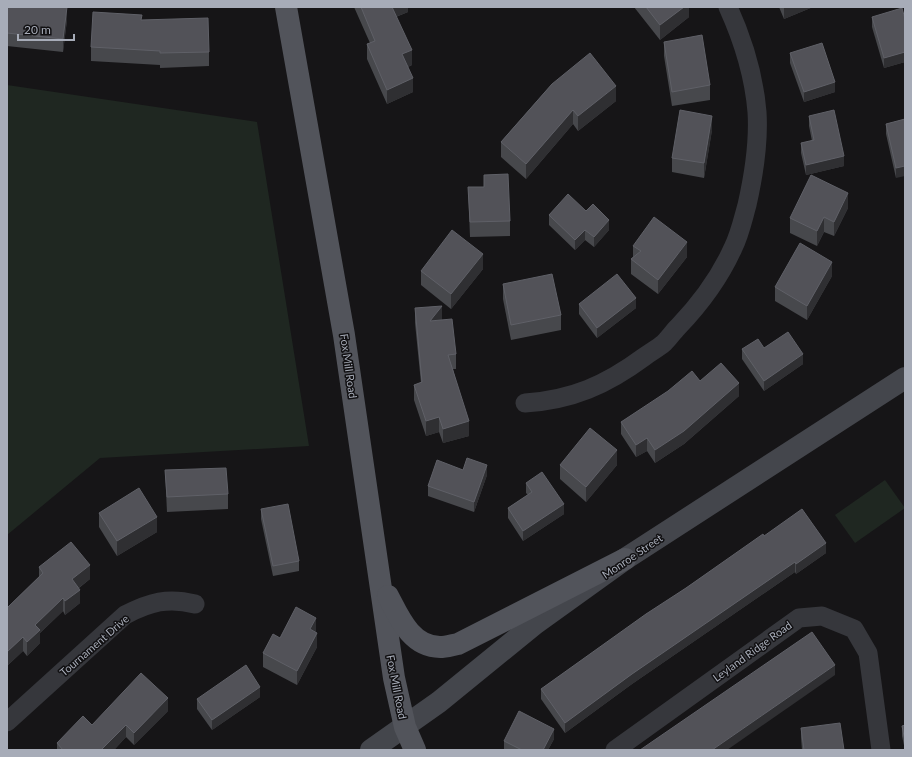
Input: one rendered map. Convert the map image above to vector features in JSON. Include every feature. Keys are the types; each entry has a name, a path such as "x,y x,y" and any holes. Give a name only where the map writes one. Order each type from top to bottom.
{"main road":[{"name":"Fox Mill Road","path":"286,7 341,315 394,678 405,727 415,750"},
{"name":"Monroe Street","path":"371,750 440,702 536,623 625,559 905,378"},
{"path":"380,581 397,615 415,639 426,644 440,647 458,644 625,559"},
{"name":"Fox Mill Road","path":"400,750 405,727"}],"street":[{"path":"524,403 541,402 573,396 609,381 628,369 664,342 695,309 721,271 734,248 742,224 754,173 757,112 750,70 739,30 728,7"},
{"name":"Tournament Drive","path":"7,722 125,615 143,606 164,601 184,601 195,604"},
{"name":"Leyland Ridge Road","path":"615,750 799,618 822,616 854,629 868,653 881,750"}],"shaded area":[{"path":"7,85 257,122 309,446 100,458 7,535"},
{"path":"885,480 905,508 855,543 835,515"}],"building":[{"path":"7,7 67,7 63,39 7,33"},
{"path":"361,7 392,7 412,50 402,54 413,78 387,90 367,44 375,41"},
{"path":"646,7 684,7 660,25"},
{"path":"902,8 905,19 905,52 884,58 872,17"},
{"path":"93,12 142,15 141,20 208,18 209,52 160,53 160,51 91,47"},
{"path":"702,35 710,85 672,92 664,42"},
{"path":"822,43 835,82 804,92 790,53"},
{"path":"590,53 616,86 578,116 573,110 526,164 501,142 552,84"},
{"path":"680,110 712,116 704,163 672,158"},
{"path":"834,110 844,156 806,165 801,143 814,140 809,116"},
{"path":"905,119 905,166 896,168 886,124"},
{"path":"508,174 510,221 470,222 468,187 484,187 484,175"},
{"path":"811,175 848,193 834,222 824,217 817,231 790,218"},
{"path":"568,194 586,211 593,204 609,220 594,237 585,230 575,240 549,215"},
{"path":"654,217 687,242 658,280 631,259 641,251 633,246"},
{"path":"452,230 483,254 451,294 421,271"},
{"path":"800,243 832,262 807,306 775,287"},
{"path":"552,274 561,315 511,325 503,284"},
{"path":"617,274 636,298 597,328 579,304"},
{"path":"442,306 430,321 452,319 456,354 448,355 469,421 443,429 439,417 426,421 414,385 422,382 415,308"},
{"path":"788,332 803,354 764,381 742,349 758,339 764,348"},
{"path":"721,363 739,383 684,431 655,450 647,438 636,445 621,422 668,391 692,371 700,381"},
{"path":"590,428 617,450 586,487 560,465"},
{"path":"467,458 487,465 474,502 428,486 437,460 463,470"},
{"path":"226,468 228,494 167,497 165,470"},
{"path":"542,472 564,504 523,531 508,508 532,492 526,483"},
{"path":"139,488 157,517 117,541 99,513"},
{"path":"288,504 299,561 273,566 261,509"},
{"path":"802,509 826,543 796,564 795,562 632,674 565,723 541,689 646,614"},
{"path":"71,542 90,565 72,579 80,590 65,601 63,598 35,625 40,630 27,642 23,637 7,652 7,608 43,573 39,567"},
{"path":"296,607 316,618 310,629 317,633 297,671 263,653 273,634 280,638"},
{"path":"812,632 835,665 712,750 640,750"},
{"path":"246,665 260,687 212,720 197,699"},
{"path":"141,673 168,698 134,733 126,725 101,750 63,750 57,743 83,716 92,725"},
{"path":"519,711 554,729 543,750 522,750 504,741"},
{"path":"840,723 844,750 804,750 801,728"},
{"path":"905,725 905,741 902,726"}]}
